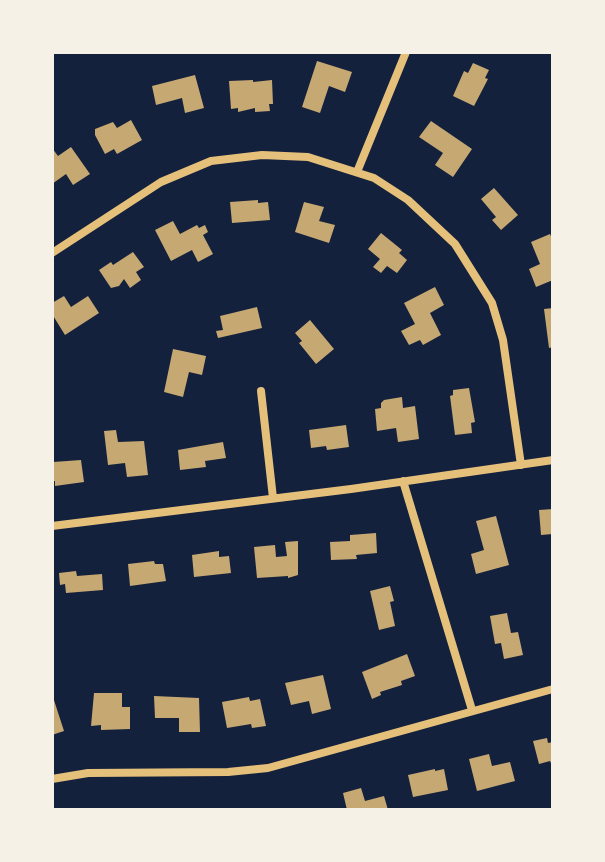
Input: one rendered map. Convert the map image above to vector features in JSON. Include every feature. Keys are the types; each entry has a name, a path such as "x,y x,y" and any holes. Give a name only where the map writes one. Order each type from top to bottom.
{"street":[{"path":"357,172 406,52"},
{"path":"52,253 161,182 211,161 262,155 308,157 374,178 408,200 455,244 480,279 499,322 521,465"},
{"path":"261,391 273,498"},
{"path":"52,526 553,460"},
{"path":"403,481 472,710"},
{"path":"52,779 88,773 228,772 268,768 553,689"}],"building":[{"path":"317,61 352,72 345,92 329,86 320,113 302,107"},
{"path":"473,63 489,70 485,78 488,79 474,106 453,96 464,71 468,73"},
{"path":"195,75 204,108 185,113 182,98 156,105 152,86"},
{"path":"272,80 273,104 269,104 270,111 255,112 255,108 238,112 238,108 231,109 229,81"},
{"path":"131,120 142,140 117,154 114,149 105,154 95,129 113,122 117,128"},
{"path":"431,121 472,149 453,177 435,165 443,153 419,137"},
{"path":"71,147 90,174 73,185 66,174 52,184 52,148 58,156"},
{"path":"494,188 518,215 501,230 492,220 496,217 481,199"},
{"path":"258,200 258,203 268,202 270,220 232,223 230,202"},
{"path":"304,202 324,207 319,221 335,225 329,243 295,232"},
{"path":"173,221 180,234 197,225 199,228 205,225 208,232 203,235 213,254 198,262 192,250 171,261 155,230"},
{"path":"381,233 402,250 399,253 407,260 397,273 387,266 381,273 373,267 380,259 368,249"},
{"path":"550,234 553,241 553,280 536,287 529,269 540,264 531,242"},
{"path":"133,252 144,267 136,272 141,280 130,288 124,279 119,286 111,288 99,270"},
{"path":"435,287 444,305 430,313 441,335 423,345 420,340 409,345 401,331 415,324 404,303"},
{"path":"64,296 71,307 88,296 99,313 65,335 52,314 52,303"},
{"path":"257,307 262,328 218,338 216,331 223,330 220,316"},
{"path":"553,308 553,347 549,348 544,309"},
{"path":"310,320 334,349 316,364 295,333"},
{"path":"173,349 206,356 202,375 189,372 183,397 164,392"},
{"path":"469,388 475,422 471,423 472,433 455,435 450,396 453,390"},
{"path":"402,397 403,408 415,406 419,439 398,442 396,428 377,431 375,409 381,408 384,400"},
{"path":"346,425 349,447 327,450 326,446 311,448 309,430"},
{"path":"116,430 118,442 144,441 148,475 127,477 125,463 108,465 104,431"},
{"path":"223,442 226,458 205,461 206,467 180,470 178,450"},
{"path":"81,460 84,482 55,486 55,481 52,482 53,462"},
{"path":"553,509 553,534 541,535 539,510"},
{"path":"496,516 509,565 476,574 471,554 484,550 476,521"},
{"path":"376,533 377,553 356,555 357,559 331,560 330,542 350,541 350,535"},
{"path":"298,541 298,575 257,578 254,547 275,545 276,557 287,556 285,542"},
{"path":"219,551 219,557 229,556 231,573 194,577 192,555"},
{"path":"154,561 155,564 163,564 166,581 130,586 128,564"},
{"path":"76,571 77,576 102,574 103,590 66,593 65,584 60,585 59,573"},
{"path":"390,586 395,626 379,630 370,591"},
{"path":"507,613 511,633 518,632 523,655 504,659 501,643 495,644 490,616"},
{"path":"407,654 415,676 372,699 362,672"},
{"path":"323,675 331,709 312,714 309,701 291,705 285,683"},
{"path":"94,693 122,693 122,707 130,707 130,729 101,730 101,725 91,726"},
{"path":"52,694 64,731 52,735"},
{"path":"154,696 199,698 200,732 179,732 179,718 155,718"},
{"path":"249,697 250,701 260,699 266,726 252,728 251,724 227,728 222,702"},
{"path":"547,738 548,743 553,742 553,768 550,761 539,764 533,741"},
{"path":"489,754 492,766 510,762 515,781 477,791 469,759"},
{"path":"444,769 448,790 413,797 408,775"},
{"path":"361,788 365,801 384,796 388,810 347,810 343,793"}]}
